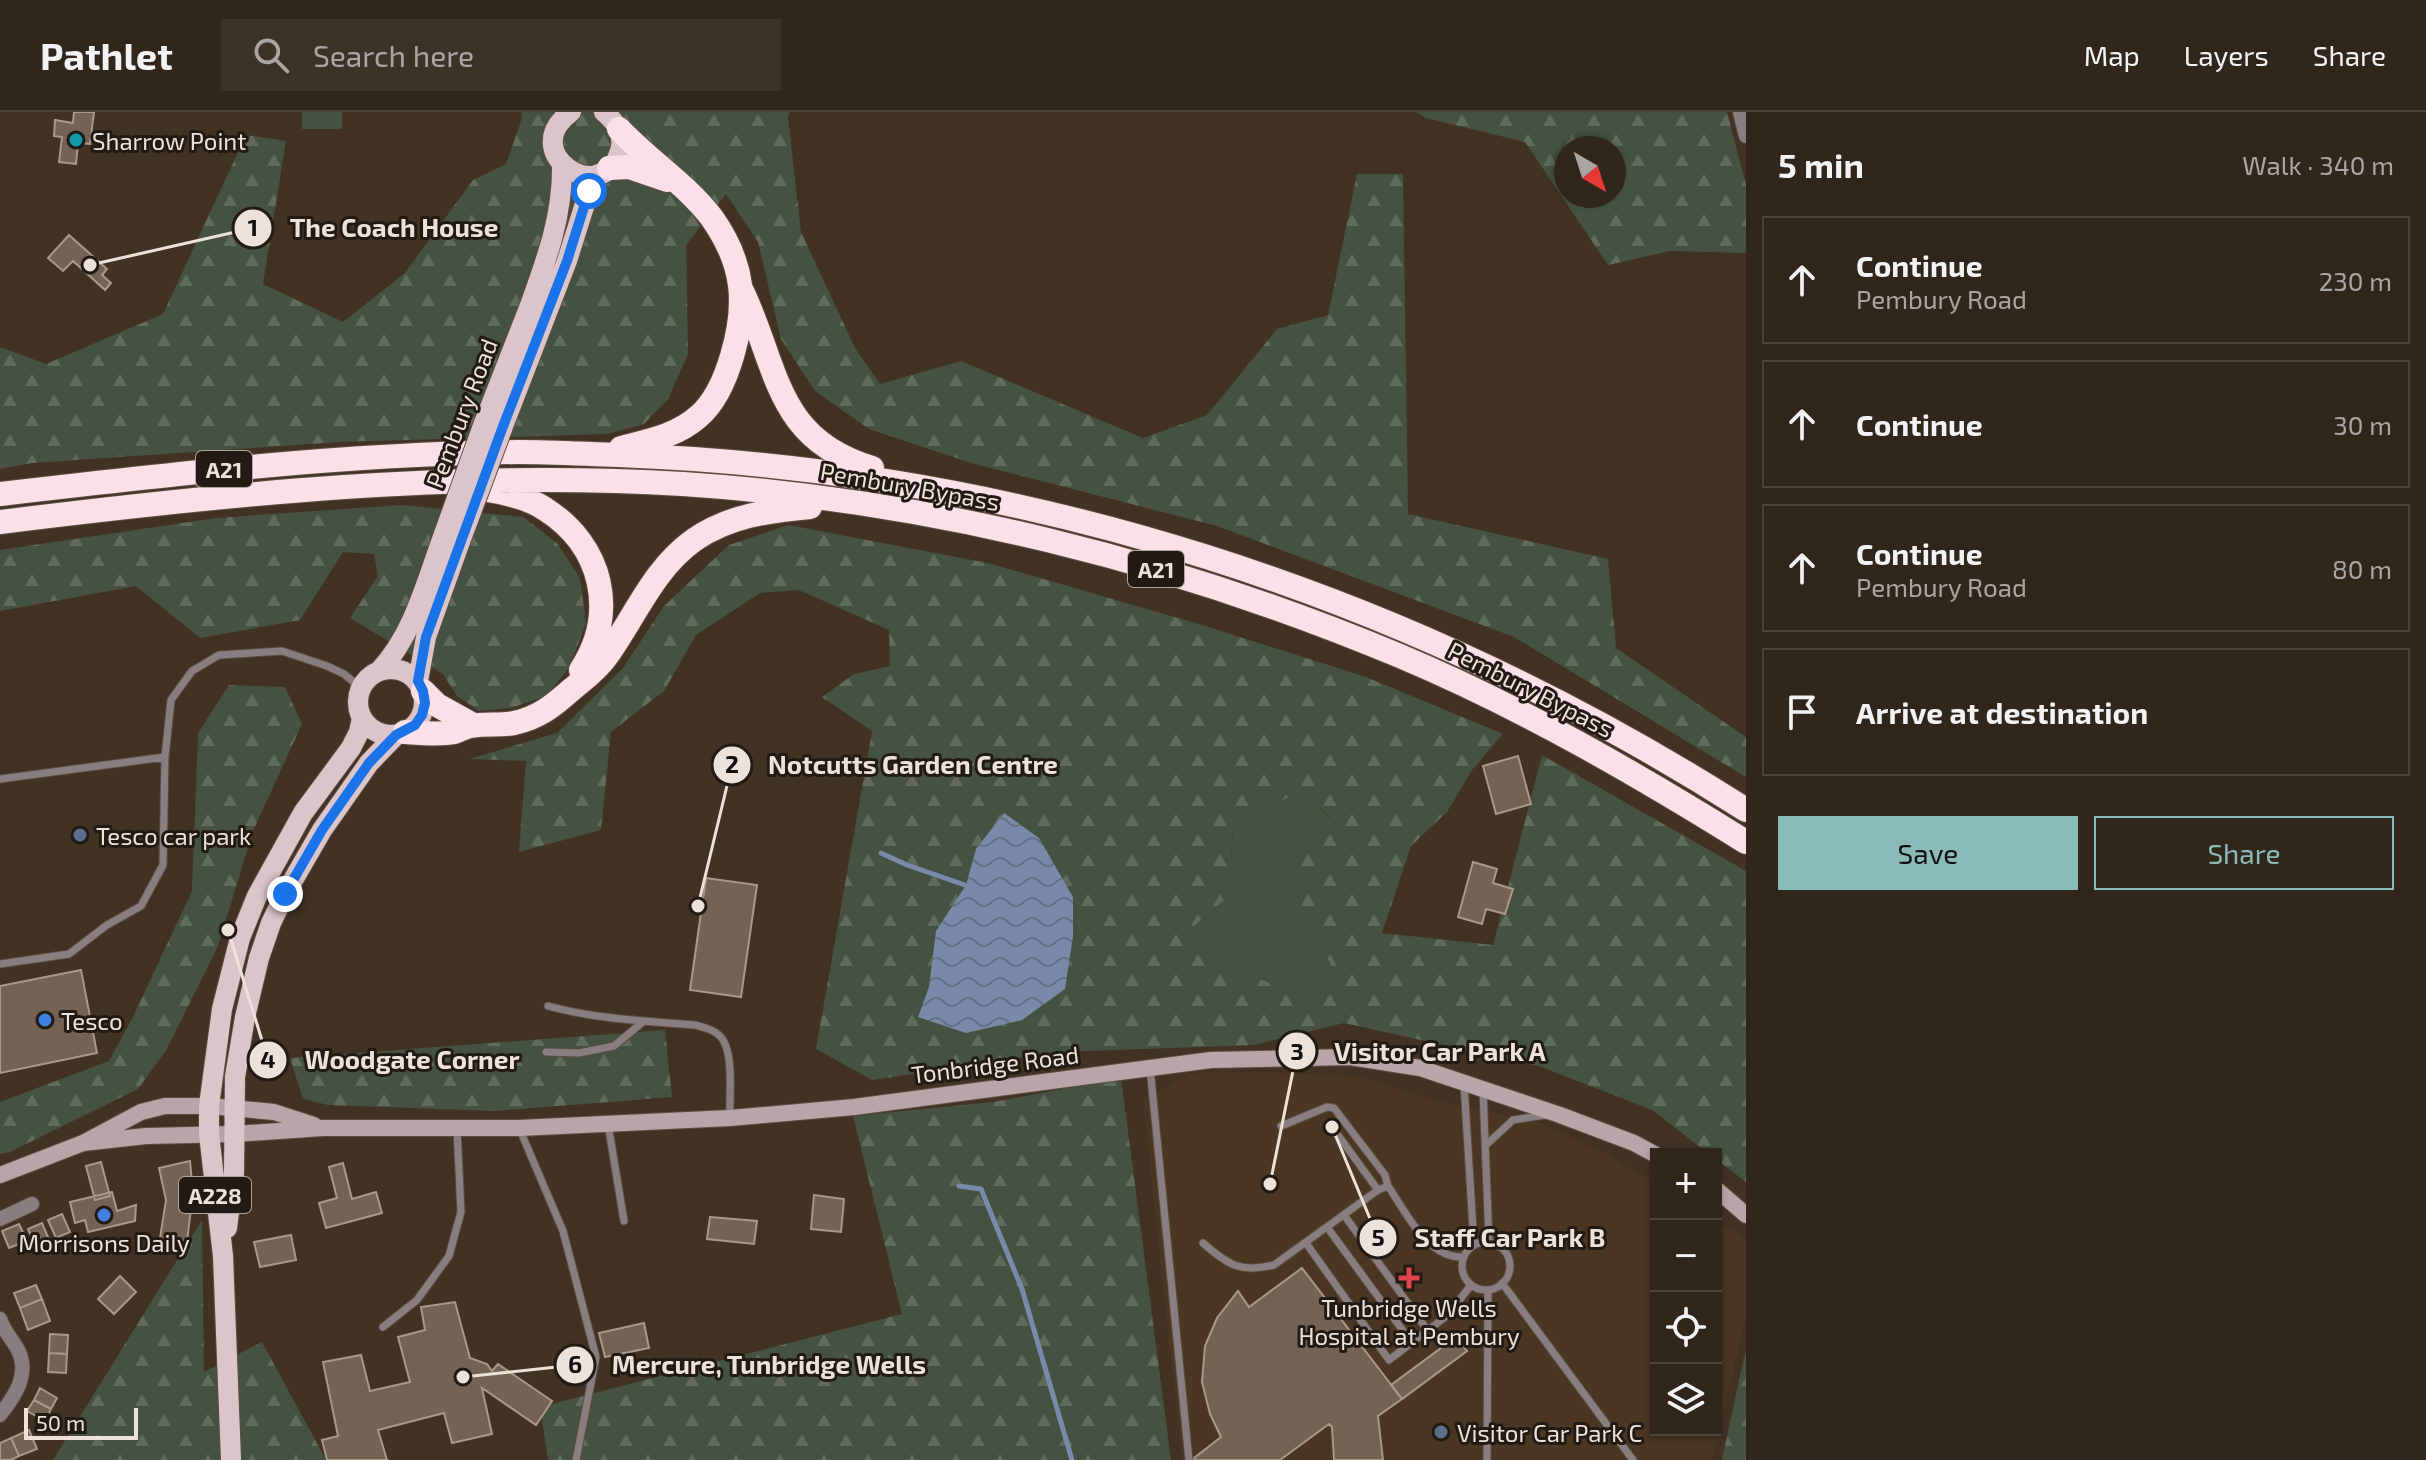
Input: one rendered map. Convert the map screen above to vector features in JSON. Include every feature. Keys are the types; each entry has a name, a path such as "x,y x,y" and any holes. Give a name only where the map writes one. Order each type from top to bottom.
{"highway":[{"name":"A21","path":"612,120 710,216 721,233 782,394 801,425 830,451 848,461 913,485"},
{"name":"A21","path":"603,171 629,167 680,185"},
{"name":"A21","path":"596,455 660,438 699,417 713,403 732,356 741,289"},
{"name":"Pembury Bypass","path":"0,494 293,463 520,452 683,458 913,485 1034,508 1125,532 1313,592 1501,673 1604,726 1702,781 1746,810"},
{"name":"Pembury Bypass","path":"0,522 298,490 512,480 681,484 754,490 906,511 1013,532 1102,554 1299,616 1403,657 1488,697 1592,750 1746,842"},
{"name":"A21","path":"440,483 503,492 544,507 567,527 584,548 598,580 601,626 593,652 571,690"},
{"name":"A21","path":"400,734 455,732 473,725 494,726 528,720 556,705 590,676 606,657 662,570 694,540 749,514 857,503"},
{"path":"421,686 437,705 473,725"}],"main road":[{"name":"Pembury Road","path":"421,686 426,637 453,536 493,426 559,217 563,190 562,165 553,144 554,132 569,112"},
{"name":"Pembury Road","path":"493,426 567,261 580,213 603,171 620,150 622,140 612,120"},
{"path":"562,165 579,175 603,171"},
{"name":"Pembury Road","path":"380,670 394,656 453,536"},
{"path":"401,669 421,686 425,703 422,715 415,725 400,734 376,732 362,718 359,708 361,688 369,677 380,670 401,669"},
{"name":"A228","path":"231,1460 223,1256 209,1134 209,1106 222,1009 240,938 257,896 303,813 351,748 362,718"},
{"name":"A228","path":"223,1256 234,1173 235,1077 247,1005 259,958 285,894 322,830 369,763 400,734"}],"street":[{"path":"1740,112 1746,136"},
{"name":"Tonbridge Road","path":"83,1143 146,1136 323,1128 519,1128 730,1118 854,1107 1211,1060 1350,1057 1410,1066 1464,1082 1560,1115 1650,1152"},
{"name":"Tonbridge Road","path":"83,1143 141,1112 165,1106 234,1107 274,1112 323,1128"},
{"path":"0,1175 83,1143"},
{"path":"1722,1194 1746,1215"},
{"path":"0,1219 32,1204"},
{"path":"0,1319 5,1333 18,1350 22,1367 21,1383 0,1415 12,1426"}],"lane":[{"path":"0,964 69,954 107,925 141,906 163,865 165,757 171,700 192,671 219,655 282,651 335,670 361,688"},
{"path":"0,779 165,757"},
{"path":"548,1006 565,1011 708,1028 723,1039 729,1062 730,1118"},
{"path":"546,1052 579,1053 614,1046 644,1021"},
{"path":"1150,1068 1189,1460"},
{"path":"1464,1082 1474,1245"},
{"path":"1483,1088 1489,1242"},
{"path":"1281,1126 1327,1107 1334,1108 1385,1175 1388,1186 1426,1240 1442,1254 1464,1257"},
{"path":"1486,1145 1513,1120 1560,1115"},
{"path":"608,1124 624,1221"},
{"path":"1332,1127 1378,1190"},
{"path":"519,1128 563,1231 596,1357 576,1460"},
{"path":"383,1327 417,1300 449,1256 461,1212 457,1129"},
{"path":"1203,1243 1224,1261 1239,1267 1274,1265 1378,1190 1388,1186"},
{"path":"1344,1215 1428,1331"},
{"path":"1327,1227 1412,1343"},
{"path":"1489,1242 1498,1245 1508,1256 1509,1271 1502,1283 1488,1290 1471,1285 1462,1272 1464,1257 1474,1245 1489,1242"},
{"path":"1306,1243 1389,1360 1448,1315 1471,1285"},
{"path":"1502,1283 1633,1460"},
{"path":"1487,1460 1488,1290"}],"shaded area":[{"name":"Tunbridge Wells Hospital at Pembury","path":"1186,1073 1358,1076 1450,1104 1539,1122 1607,1154 1650,1180 1650,1436 1718,1436 1712,1460 1182,1460 1143,1103"},
{"name":"Tunbridge Wells Hospital at Pembury","path":"1722,1225 1746,1239 1746,1318 1722,1418"}],"green space":[{"path":"302,112 342,112 342,129 302,129"},
{"path":"521,112 790,112 788,117 801,232 855,348 880,384 961,361 1143,438 1207,415 1277,329 1328,315 1357,174 1403,174 1408,514 1608,559 1616,648 1746,737 1746,777 1514,637 1217,526 971,463 869,429 815,391 781,339 758,242 726,194 686,245 688,354 668,399 644,424 607,434 340,442 32,463 0,469 0,347 46,364 163,314 246,135 286,141 263,284 343,322 405,273 473,180 506,164 522,118"},
{"path":"1416,112 1727,112 1746,185 1746,253 1670,251 1608,265 1570,208 1626,208 1626,136 1554,136 1554,185 1525,142 1426,118"},
{"path":"401,505 523,517 557,543 580,578 586,623 569,668 546,696 511,708 479,711 457,696 443,674 350,618 378,576 374,554 343,552 300,620 200,638 136,586 0,611 0,550 216,518"},
{"path":"788,525 988,563 1202,625 1366,677 1503,734 1472,770 1447,812 1411,846 1382,933 1493,945 1542,755 1746,871 1746,1182 1722,1164 1722,1148 1701,1148 1652,1110 1539,1066 1344,1023 1254,1045 1059,1052 872,1080 816,1049 872,731 822,697 854,674 890,666 889,630 799,590 760,593 696,635 664,691 611,732 601,830 519,852 526,761 469,759 557,733 623,668 664,606 729,545","holes":["1299,791 1330,817 1289,878 1332,968 1323,1003 1234,969 1186,933 1229,896 1233,829"]},
{"path":"229,685 285,687 302,724 253,831 218,946 167,1049 138,1089 10,1152 0,1154 0,1102 109,1061 132,1019 192,891 198,733"},
{"path":"1299,790 1330,818 1289,878 1332,968 1323,1003 1234,969 1186,933 1229,896 1233,829"},
{"path":"665,1030 672,1097 495,1111 328,1105 303,1099 290,1058"},
{"path":"1121,1078 1171,1460 548,1460 540,1407 902,1314 853,1116 993,1102"},
{"path":"202,1220 204,1372 262,1342 326,1460 53,1460"},
{"path":"1746,1348 1746,1460 1722,1460"}],"water":[{"path":"1004,813 1039,838 1073,897 1073,936 1065,989 1022,1020 966,1033 918,1017 929,987 936,931 966,885 976,849"}],"building":[{"name":"Sharrow Point","path":"74,112 94,112 90,144 78,143 76,164 59,162 62,137 54,136 55,120 73,123"},
{"path":"69,235 107,269 102,275 111,283 105,290 73,261 63,271 48,258"},
{"path":"1518,756 1531,804 1496,814 1483,766"},
{"path":"1473,862 1497,869 1493,883 1513,889 1505,914 1486,909 1482,924 1458,917"},
{"path":"706,878 757,885 741,997 690,990"},
{"name":"Tesco","path":"81,970 97,1053 0,1073 0,986"},
{"path":"190,1161 193,1193 187,1241 160,1238 166,1200 159,1168"},
{"path":"101,1162 110,1196 95,1200 86,1166"},
{"path":"343,1163 352,1199 376,1192 382,1213 326,1228 319,1203 337,1198 329,1167"},
{"name":"Morrisons Daily","path":"112,1192 117,1211 136,1205 135,1221 88,1232 85,1220 75,1223 70,1202"},
{"path":"814,1195 844,1199 841,1232 811,1229"},
{"path":"62,1214 70,1232 56,1238 48,1220"},
{"path":"710,1217 757,1221 754,1244 707,1239"},
{"path":"42,1223 50,1242 36,1247 28,1229"},
{"path":"19,1224 27,1241 9,1248 2,1231"},
{"path":"291,1235 296,1260 260,1267 254,1242"},
{"name":"Tunbridge Wells Hospital at Pembury","path":"1302,1268 1402,1399 1378,1416 1383,1460 1334,1460 1332,1427 1329,1424 1280,1460 1194,1460 1221,1437 1210,1414 1202,1382 1205,1346 1217,1318 1238,1291 1249,1307"},
{"path":"120,1276 136,1292 114,1314 98,1299"},
{"path":"36,1285 42,1299 20,1308 14,1293"},
{"path":"42,1299 50,1321 28,1330 20,1308"},
{"path":"455,1302 470,1358 487,1364 492,1371 498,1364 552,1401 536,1425 482,1388 492,1434 452,1443 444,1413 378,1430 387,1460 327,1460 322,1440 338,1436 323,1362 361,1355 370,1391 410,1382 398,1337 425,1330 421,1307"},
{"path":"644,1323 649,1348 605,1357 599,1333"},
{"path":"50,1334 68,1335 67,1354 49,1353"},
{"path":"1456,1337 1467,1351 1402,1399 1391,1385"},
{"path":"49,1353 67,1354 66,1373 48,1372"},
{"path":"40,1388 57,1398 51,1409 34,1400"},
{"path":"34,1400 51,1409 45,1421 27,1411"},
{"path":"29,1430 37,1449 19,1456 11,1438"},
{"path":"11,1438 19,1456 0,1460 0,1443"}],"waterway":[{"path":"881,853 965,885"},
{"path":"959,1186 981,1189 1022,1289 1072,1460"}],"place":[{"name":"Sharrow Point","path":"76,140"},
{"name":"The Coach House","path":"90,265"},
{"name":"Tesco car park","path":"80,835"},
{"name":"Notcutts Garden Centre","path":"698,906"},
{"name":"Woodgate Corner","path":"228,930"},
{"name":"Tesco","path":"45,1020"},
{"name":"Staff Car Park B","path":"1332,1127"},
{"name":"Visitor Car Park A","path":"1270,1184"},
{"name":"Morrisons Daily","path":"104,1215"},
{"name":"Tunbridge Wells Hospital at Pembury","path":"1409,1278"},
{"name":"Mercure, Tunbridge Wells","path":"463,1377"},
{"name":"Visitor Car Park C","path":"1441,1432"}],"route":[{"path":"285,894 322,830 369,763 379,750 396,735 415,725 422,715 425,703 418,681 426,637 567,261 589,191"}]}
